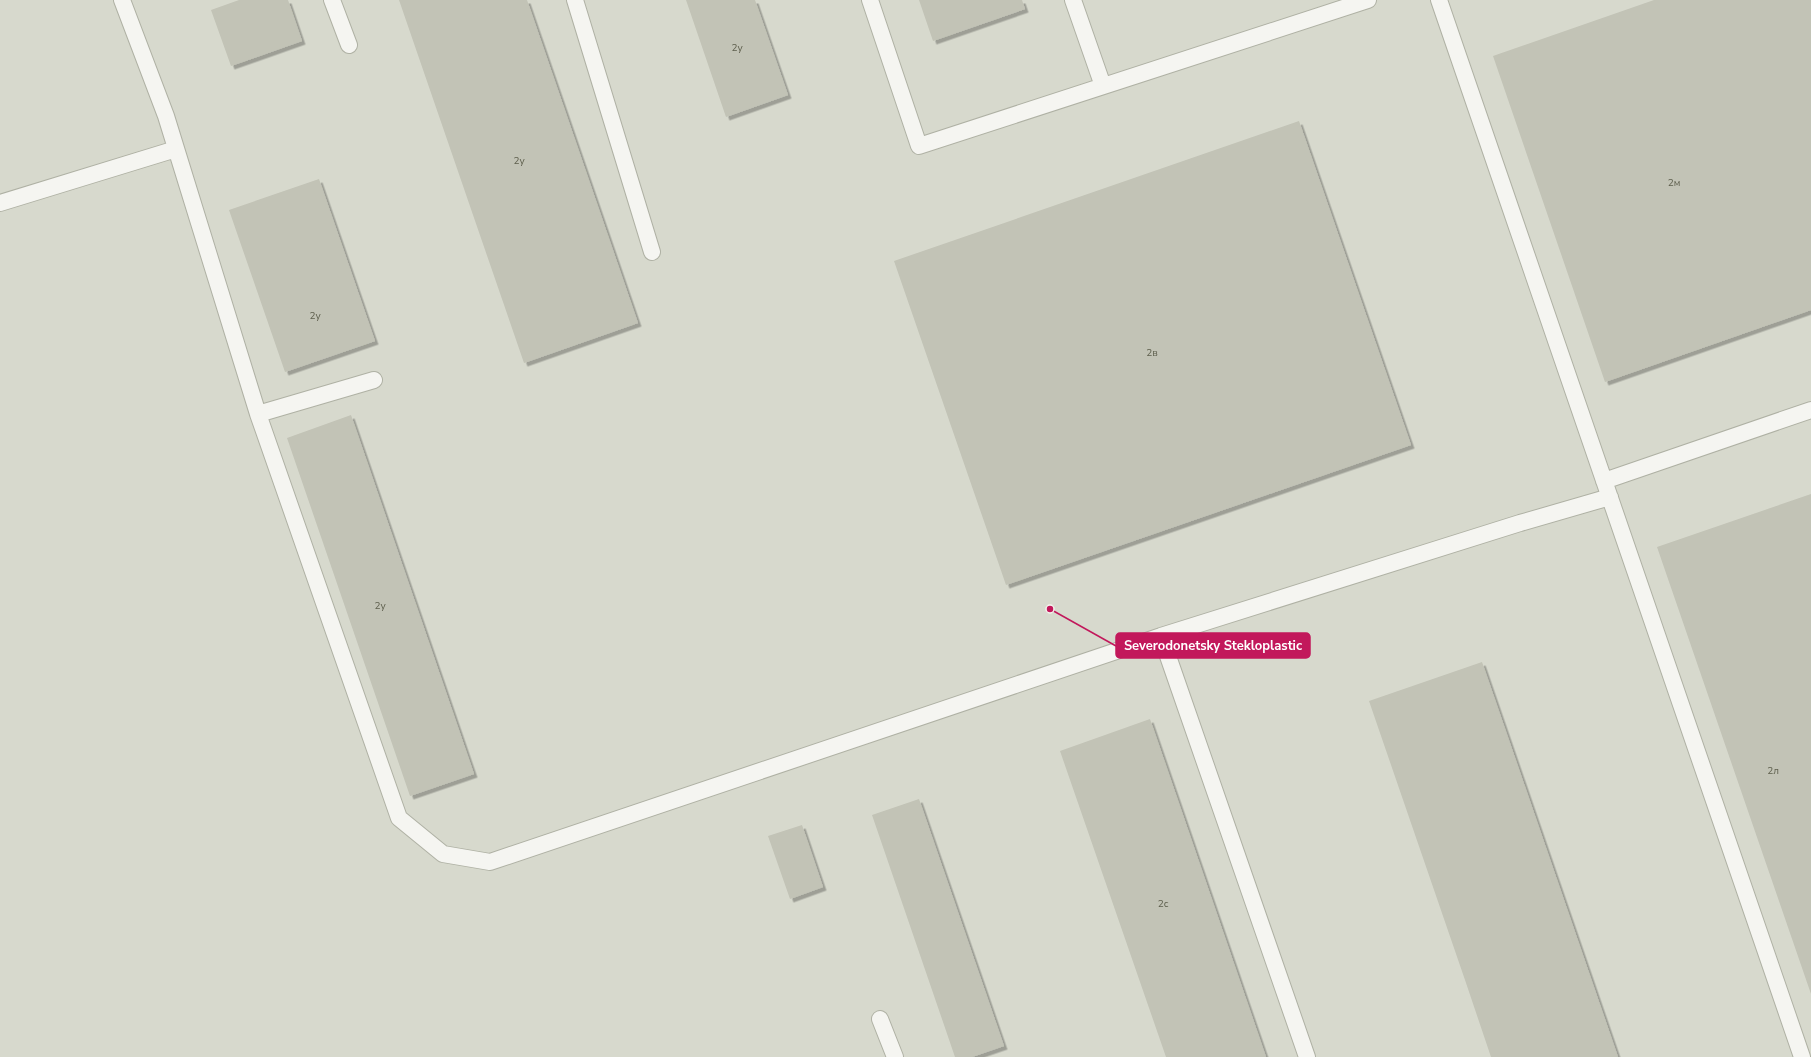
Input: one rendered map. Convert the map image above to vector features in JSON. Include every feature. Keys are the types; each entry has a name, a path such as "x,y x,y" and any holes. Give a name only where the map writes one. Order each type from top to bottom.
{"lane":[{"path":"122,0 166,116 258,414 400,818 443,854 490,862 1161,636 1520,523 1610,497"},
{"path":"332,0 349,45"},
{"path":"575,0 652,252"},
{"path":"870,0 919,146 1368,0"},
{"path":"1073,0 1103,86"},
{"path":"1439,0 1802,1057"},
{"path":"0,203 176,149"},
{"path":"258,414 374,380"},
{"path":"1604,482 1811,410"},
{"path":"1161,636 1307,1057"},
{"path":"880,1019 895,1057"}],"shaded area":[{"path":"0,0 1811,0 1811,1057 0,1057"}],"building":[{"path":"239,0 288,0 302,41 231,66 211,10"},
{"path":"399,0 527,0 638,323 524,363"},
{"path":"686,0 755,0 788,95 726,117"},
{"path":"919,0 1022,0 1025,9 933,41"},
{"path":"1654,0 1811,0 1811,310 1605,382 1493,56"},
{"path":"1299,121 1411,445 1006,585 894,261"},
{"path":"319,179 375,341 285,372 229,210"},
{"path":"351,415 474,774 410,796 287,438"},
{"path":"1811,494 1811,994 1657,547"},
{"path":"1482,662 1618,1057 1491,1057 1369,701"},
{"path":"1150,719 1266,1057 1166,1057 1060,751"},
{"path":"919,799 1004,1046 972,1057 955,1057 872,815"},
{"path":"802,825 823,887 790,899 768,836"}],"place":[{"name":"Severodonetsky Stekloplastic","path":"1050,609"}]}
